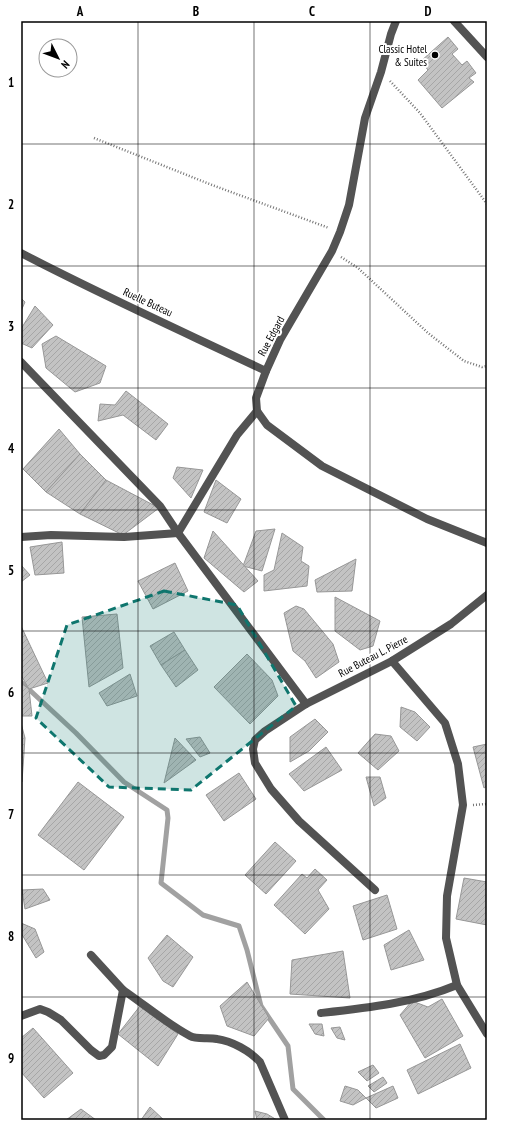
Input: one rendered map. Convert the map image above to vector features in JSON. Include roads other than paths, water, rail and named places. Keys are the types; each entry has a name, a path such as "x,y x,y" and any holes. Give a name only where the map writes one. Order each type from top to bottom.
{"street":[{"name":"Rue Edgard","path":"257,412 256,398 280,340 332,251 340,232 349,205 365,118 381,72 396,21"},
{"path":"454,21 487,57"},
{"name":"Ruelle Buteau","path":"21,253 74,280 266,371"},
{"path":"21,362 160,506 178,533 306,704"},
{"path":"178,533 237,435 257,412 266,425 322,466 427,519 487,543"},
{"path":"21,537 50,535 124,537 178,533"},
{"name":"Rue Buteau L. Pierre","path":"375,890 300,821 271,789 255,763 253,748 255,740 265,731 306,704 392,661 451,624 487,595"},
{"path":"392,661 445,723 458,764 463,805 447,896 446,938 457,985 487,1034"},
{"path":"91,955 123,990 163,1019 192,1037 218,1039 241,1047 253,1054 260,1062 285,1120"},
{"path":"321,1013 372,1008 436,993 457,985"},
{"path":"21,1016 40,1009 48,1012 61,1020 91,1050 99,1056 104,1055 112,1047 123,990"}],"waterway":[{"path":"21,682 76,733 124,782 167,810 168,818 161,883 203,915 239,926 247,950 261,1006 288,1046 293,1089 324,1120"}],"place":[{"name":"Classic Hotel & Suites","path":"435,55"}]}
